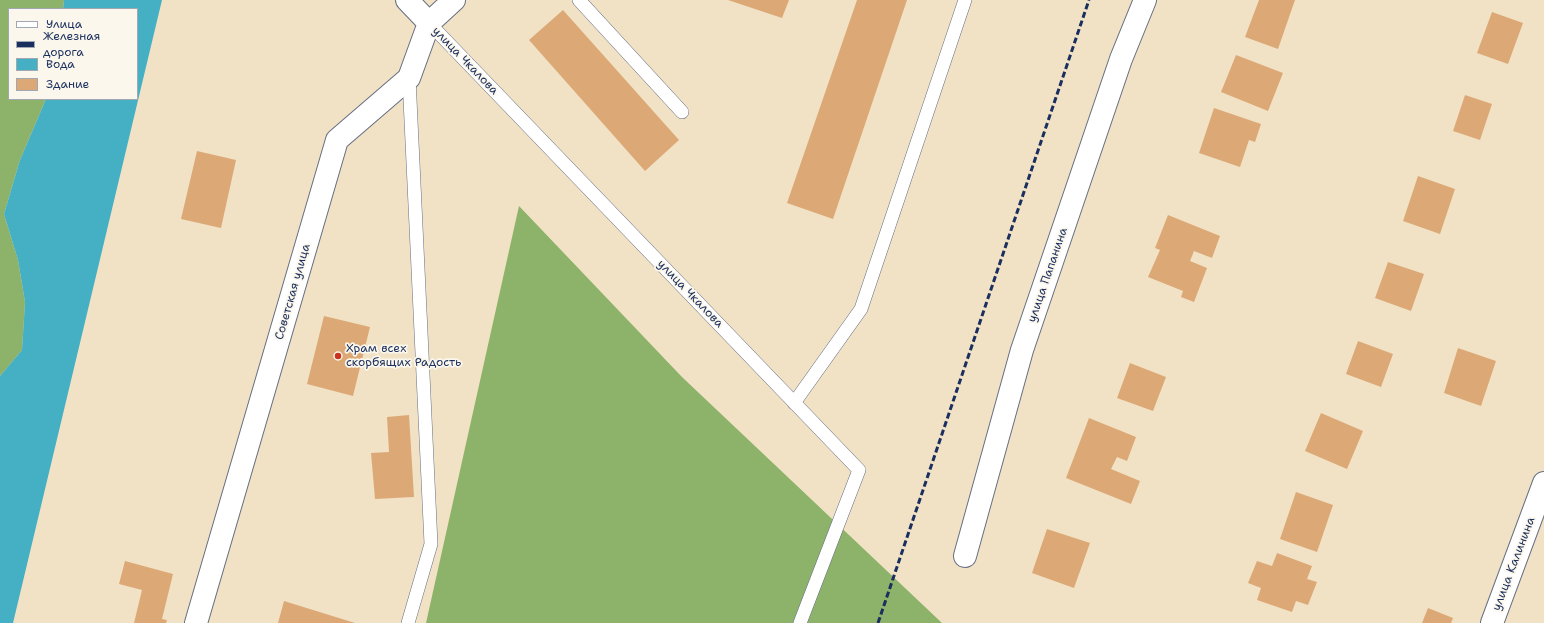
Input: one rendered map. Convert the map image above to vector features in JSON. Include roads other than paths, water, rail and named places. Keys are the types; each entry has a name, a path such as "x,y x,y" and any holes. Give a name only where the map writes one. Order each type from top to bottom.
{"street":[{"name":"улица Чкалова","path":"407,0 429,23"},
{"name":"Советская улица","path":"196,623 337,140 409,78 429,23 454,0"},
{"name":"улица Папанина","path":"965,556 1022,350 1121,59 1145,0"},
{"name":"улица Калинина","path":"1492,623 1544,483"}],"lane":[{"path":"579,0 682,112"},
{"path":"794,402 862,308 965,0"},
{"name":"улица Чкалова","path":"429,23 859,470 800,623"},
{"path":"408,623 431,544 409,78"}],"water":[{"path":"64,0 162,0 13,623 0,623 0,376 22,350 25,302 18,260 4,214 20,160 46,100 138,100 138,8 63,8"}],"railway":[{"path":"878,623 1089,0"}],"place":[{"name":"Храм всех скорбящих Радость","path":"338,356"}]}
